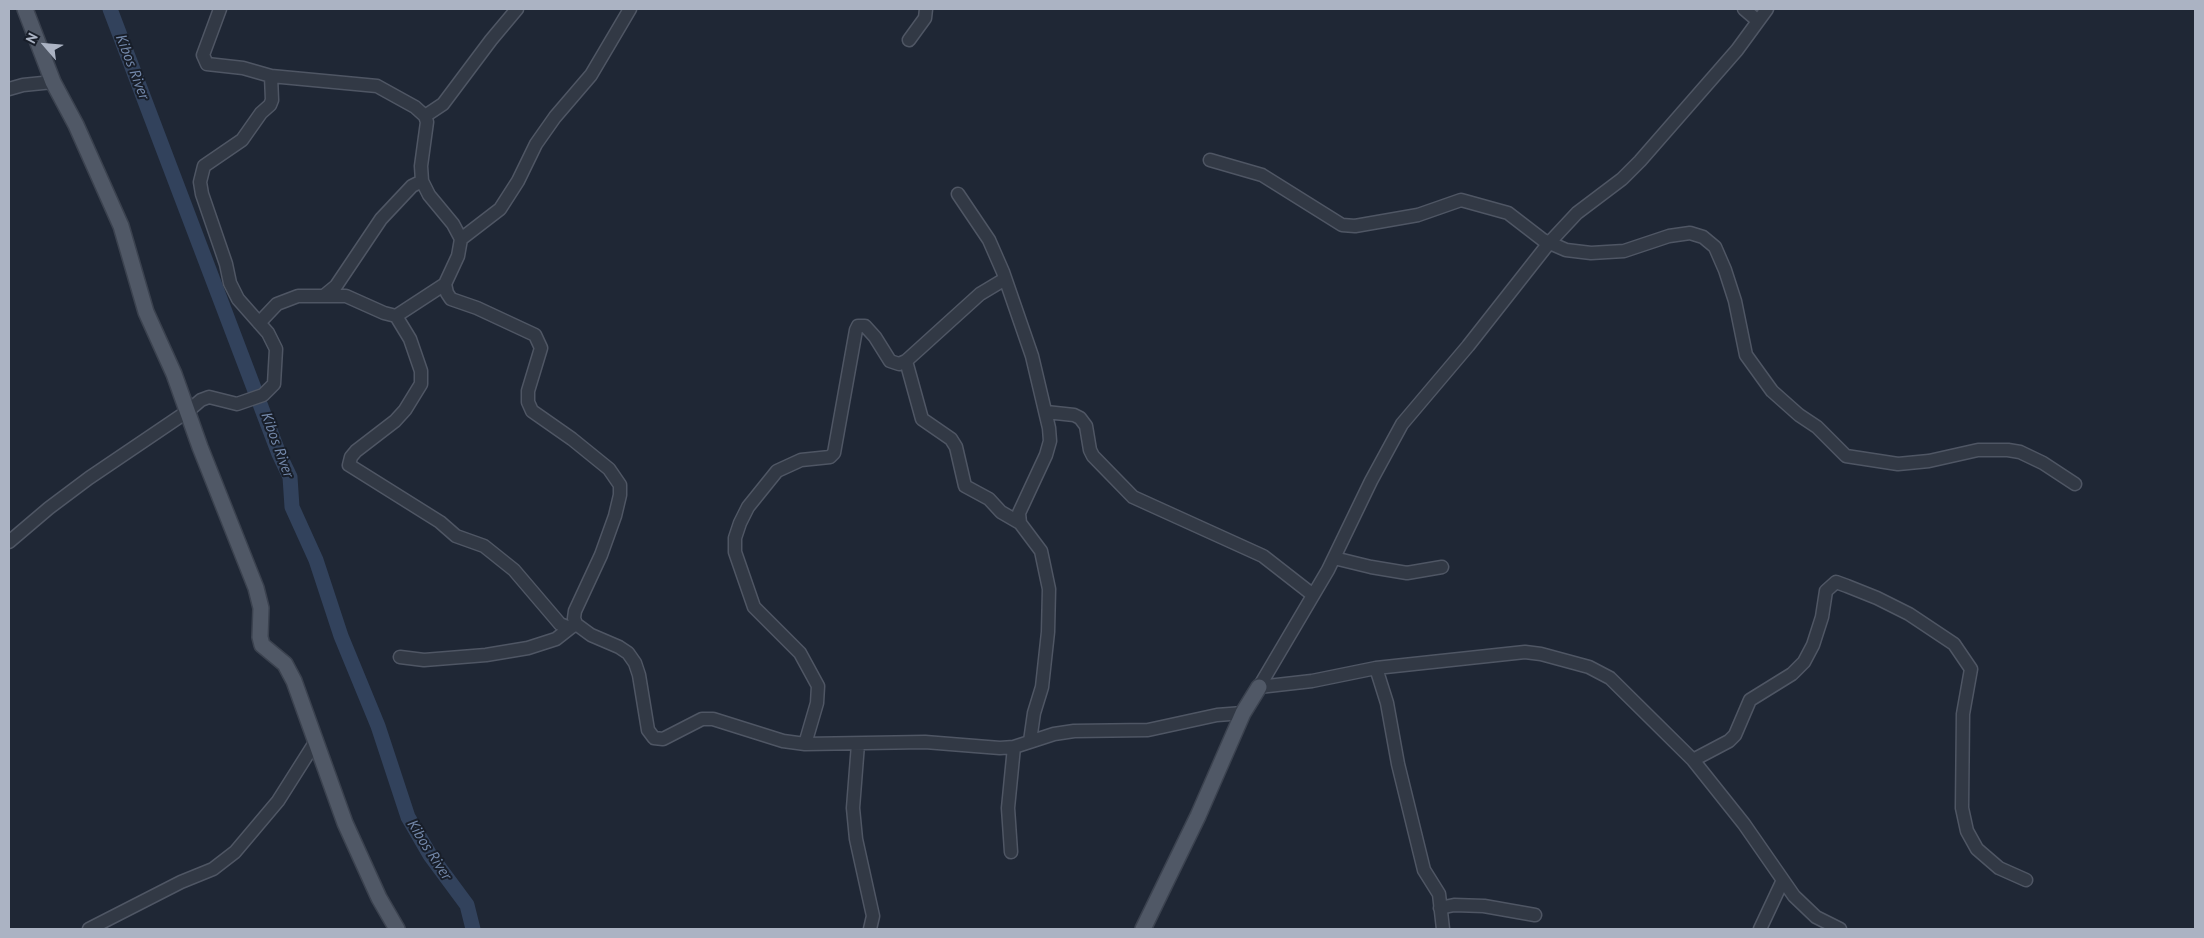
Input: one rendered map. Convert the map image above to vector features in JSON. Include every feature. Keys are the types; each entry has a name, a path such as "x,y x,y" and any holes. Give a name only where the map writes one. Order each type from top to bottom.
{"main road":[{"path":"24,9 54,82 80,132 121,226 146,312 174,374 256,588 261,608 260,637 262,645 285,664 316,741 345,823 379,898 396,929"},
{"path":"1143,929 1198,816 1243,713 1259,687"}],"street":[{"path":"220,9 205,49 204,60 207,64 243,68 271,76 377,86 415,107 426,116 427,122 421,166 422,181 429,195 453,224 461,239 458,256 445,284 396,316"},
{"path":"426,116 443,104 517,9"},
{"path":"461,239 500,209 518,182 536,144 555,116 591,75 630,9"},
{"path":"909,40 925,18 926,9"},
{"path":"1744,9 1758,21"},
{"path":"1259,687 1334,558 1385,452 1402,424 1468,346 1549,243 1577,213 1622,179 1640,161 1737,50 1767,9"},
{"path":"11,536 89,478 188,411 201,400 209,397 237,404 263,394 274,384 276,349 268,333 238,299 230,283 226,264 202,194 200,182 204,166 242,140 261,113 270,105 272,100 271,76"},
{"path":"9,89 23,85 54,82"},
{"path":"1210,160 1262,176 1342,225 1355,226 1418,215 1461,200 1508,213 1549,243 1566,250 1592,254 1624,251 1669,236 1690,233 1702,238 1715,247 1735,301 1746,355 1772,391 1817,427 1846,456 1898,464 1930,461 1978,450 2008,450 2020,452 2043,463 2075,484"},
{"path":"325,295 336,286 382,219 412,186 422,181"},
{"path":"958,194 988,240 1005,279 1032,356 1046,412 1050,441 1019,513 1020,523"},
{"path":"805,744 817,703 818,686 800,653 754,607 736,552 735,538 748,507 777,471 801,460 830,457 834,453 858,326 865,326 890,361 895,364 906,361 980,294 1005,279"},
{"path":"400,657 424,660 486,655 538,645 556,639 573,626 575,611 601,555 616,509 620,486 609,469 572,439 532,411 528,402 528,391 541,348 534,335 477,308 451,299 445,284"},
{"path":"259,323 277,304 298,296 346,296 384,313 396,316 410,339 422,371 422,384 400,416 356,451 350,458 349,465 440,522 456,536 484,546 514,570 560,624 573,626 628,653 635,663 639,675 648,730 654,738 663,740 702,719 713,719 783,740 805,744 925,742 1014,747 1054,734 1074,731 1148,730 1217,716 1243,713"},
{"path":"906,361 922,419 952,439 956,447 965,486 989,499 1000,512 1020,523 1041,551 1049,590 1048,632 1044,678 1034,714 1030,742"},
{"path":"1046,412 1074,415 1080,418 1086,426 1090,450 1093,456 1133,497 1263,556 1313,595"},
{"path":"1334,558 1371,568 1407,573 1442,568"},
{"path":"1693,760 1729,741 1735,735 1750,700 1792,674 1804,662 1813,645 1822,617 1826,591 1836,582 1877,598 1909,614 1954,644 1971,669 1963,714 1962,808 1967,831 1977,849 1998,868 2026,880"},
{"path":"1259,687 1312,681 1376,668 1525,652 1542,654 1589,668 1610,678 1693,760 1744,824 1782,880 1806,909 1825,923 1840,929"},
{"path":"1376,668 1387,703 1398,764 1424,870 1438,894 1443,929"},
{"path":"89,929 181,882 213,869 236,852 278,802 316,741"},
{"path":"858,744 853,808 856,839 873,916 870,929"},
{"path":"1011,852 1008,808 1014,747"},
{"path":"1760,929 1782,880"},
{"path":"1440,908 1454,905 1484,906 1536,915"}],"waterway":[{"name":"Kibos River","path":"110,9 279,454 290,477 292,507 316,560 341,636 378,726 408,817 430,855 467,905 473,929"}]}
